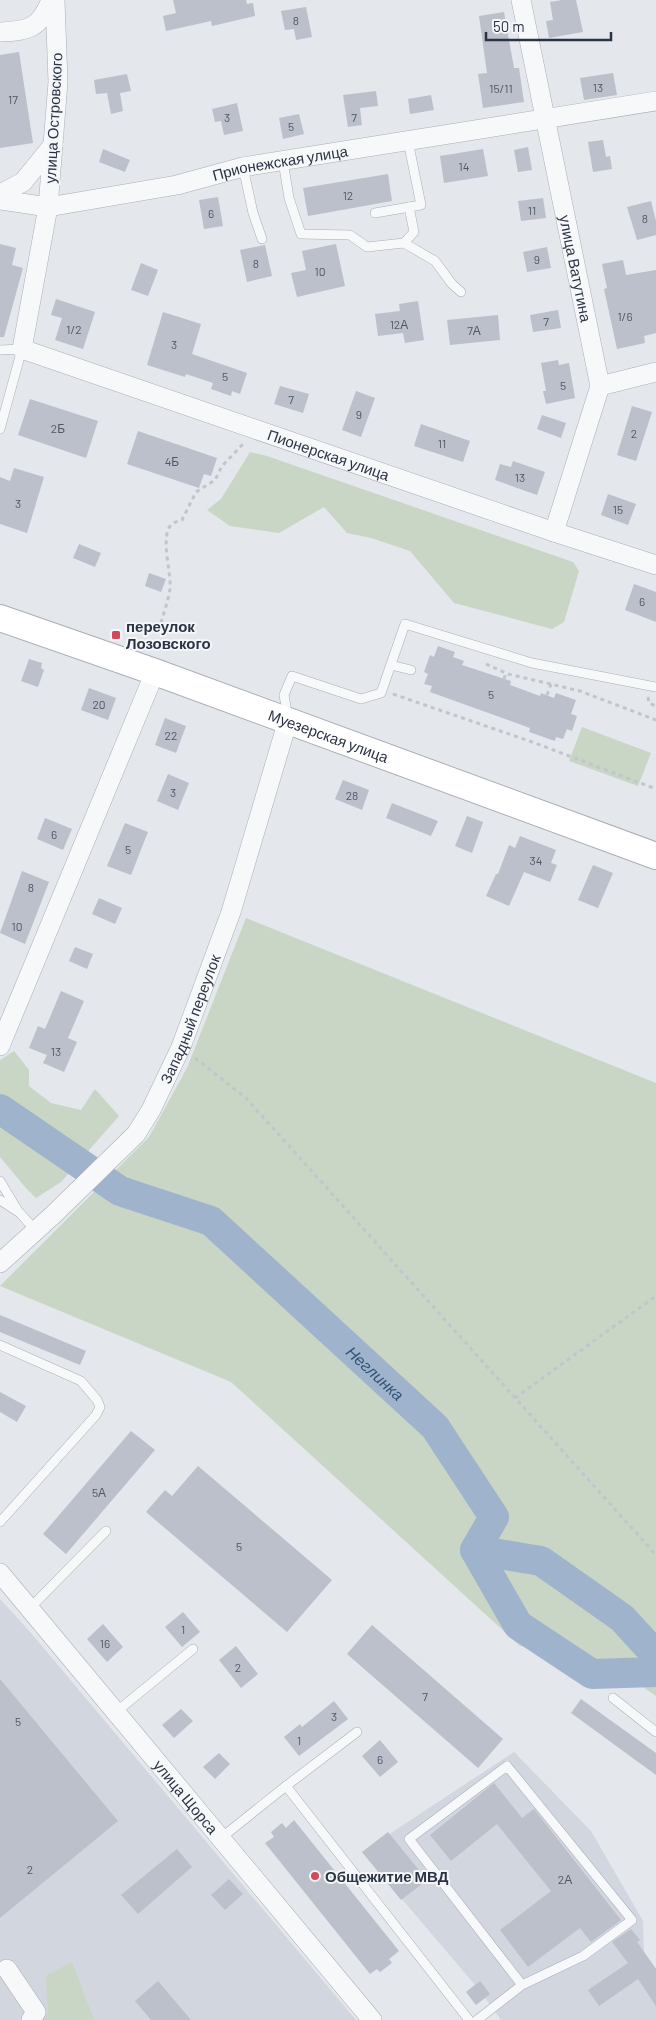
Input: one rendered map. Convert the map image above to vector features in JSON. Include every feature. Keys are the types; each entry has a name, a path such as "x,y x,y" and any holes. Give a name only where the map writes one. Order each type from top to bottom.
{"main road":[{"name":"Муезерская улица","path":"0,618 288,720 656,856"}],"street":[{"path":"0,32 20,31 36,24 45,16 51,0"},
{"name":"улица Островского","path":"48,207 58,82 55,0"},
{"name":"улица Ватутина","path":"521,0 600,386 554,532"},
{"name":"Прионежская улица","path":"0,200 48,207 177,185 243,168 283,161 656,102"},
{"path":"0,194 24,182 54,145"},
{"path":"22,349 48,207"},
{"name":"Пионерская улица","path":"22,349 554,532 656,565"},
{"path":"600,386 656,372"},
{"path":"0,1046 155,672"},
{"name":"Западный переулок","path":"0,1263 53,1215 136,1134 151,1110 181,1047 231,912 288,720"},
{"name":"улица Щорса","path":"0,1573 372,2020"},
{"path":"7,1969 36,2012 30,2020"}],"lane":[{"path":"375,214 420,205 408,141"},
{"path":"283,161 290,198 302,234 350,235 367,247 404,243 435,261 452,284 461,292"},
{"path":"243,168 253,213 262,239"},
{"path":"404,243 414,232 409,207"},
{"path":"0,430 22,349"},
{"name":"Пионерская улица","path":"0,350 22,349"},
{"path":"288,720 284,695 292,676 361,699 381,693 405,624 532,663 656,686"},
{"path":"391,665 411,670"},
{"path":"0,1181 20,1213 35,1230"},
{"path":"0,1200 20,1213"},
{"path":"0,1345 81,1381 100,1406 96,1415 0,1522"},
{"path":"29,1608 106,1530"},
{"path":"116,1712 193,1650"},
{"path":"613,1698 656,1732"},
{"path":"221,1838 358,1732"},
{"path":"477,2020 522,1985 583,1956 632,1920 507,1766 408,1839 522,1985"},
{"path":"286,1786 469,2020"}],"path":[{"path":"161,623 170,590 170,573 166,555 167,532 172,524 182,520 196,492 215,480 222,466 256,430"},
{"path":"480,660 506,673 580,691 656,720"},
{"path":"504,679 506,673"},
{"path":"547,696 552,684"},
{"path":"382,690 535,743 656,789"},
{"path":"181,1047 246,1098 656,1555"},
{"path":"515,1398 656,1296"}],"shaded area":[{"path":"0,1599 31,1633 356,2020 0,2020"},
{"path":"514,1752 591,1831 643,1921 644,1952 656,1969 656,2020 501,2020 485,1998 476,2005 466,1992 475,1985 362,1852"}],"green space":[{"path":"250,452 267,456 573,562 579,571 564,622 552,629 454,603 410,551 371,538 347,533 324,507 279,533 230,526 207,510 221,499"},
{"path":"582,727 651,753 638,786 569,761"},
{"path":"246,918 656,1083 656,1696 607,1662 520,1646 231,1382 0,1286 149,1137 187,1068"},
{"path":"14,1051 29,1070 29,1086 51,1103 81,1110 95,1089 119,1116 61,1182 36,1198 0,1157 0,1060"},
{"path":"72,1962 94,2020 42,2020 48,2014 46,1976"}],"building":[{"path":"173,0 246,0 247,4 253,3 255,16 212,26 211,21 166,31 163,16 176,13"},
{"path":"576,0 583,32 549,38 546,21 553,20 550,2"},
{"path":"306,7 312,37 296,40 294,29 285,30 281,11"},
{"path":"504,12 514,68 519,68 524,102 483,108 478,74 487,73 479,16"},
{"path":"19,52 33,143 0,148 0,55"},
{"path":"613,73 617,95 584,100 580,78"},
{"path":"127,74 131,91 120,93 123,111 111,114 107,93 96,94 94,80"},
{"path":"376,91 378,106 360,108 362,125 348,127 343,95"},
{"path":"431,95 434,110 410,114 408,99"},
{"path":"237,103 243,131 224,135 221,121 215,122 212,109"},
{"path":"299,114 304,134 283,139 279,118"},
{"path":"603,140 606,157 610,156 612,169 593,172 588,142"},
{"path":"528,147 532,170 518,172 514,150"},
{"path":"103,149 130,160 125,172 99,162"},
{"path":"483,149 488,176 444,183 440,156"},
{"path":"388,174 392,201 308,216 303,188"},
{"path":"218,197 223,226 204,229 199,200"},
{"path":"543,198 546,218 521,221 518,201"},
{"path":"651,201 656,221 656,235 637,240 627,207"},
{"path":"0,244 16,248 12,265 23,268 4,337 0,337"},
{"path":"336,244 345,286 297,297 291,273 306,270 302,251"},
{"path":"265,245 272,276 247,282 240,250"},
{"path":"547,247 551,268 527,272 523,252"},
{"path":"623,260 626,275 656,270 656,333 644,336 645,343 617,349 604,289 607,288 602,264"},
{"path":"141,263 158,270 148,296 131,290"},
{"path":"56,299 95,312 83,349 55,340 62,318 51,315"},
{"path":"418,301 424,340 405,343 403,333 378,336 375,314 400,311 399,304"},
{"path":"558,310 561,328 533,332 530,315"},
{"path":"163,312 201,324 192,354 247,373 240,394 232,391 231,396 211,389 213,383 186,374 185,377 147,365"},
{"path":"498,315 500,340 450,345 447,320"},
{"path":"558,360 559,365 569,363 575,398 546,404 543,391 546,391 541,363"},
{"path":"280,386 309,394 303,413 274,404"},
{"path":"356,391 375,398 361,437 342,430"},
{"path":"30,399 98,421 86,458 18,435"},
{"path":"632,406 652,412 636,461 617,455"},
{"path":"542,415 566,423 561,438 537,429"},
{"path":"421,424 470,441 463,462 414,446"},
{"path":"138,431 217,458 211,476 204,474 199,488 127,464"},
{"path":"513,461 545,472 537,495 495,480 500,464 511,467"},
{"path":"14,468 44,477 27,533 0,524 0,477 10,481"},
{"path":"608,494 636,504 628,525 601,515"},
{"path":"79,544 101,553 95,567 73,558"},
{"path":"149,573 166,579 161,592 145,586"},
{"path":"634,584 656,592 656,622 625,610"},
{"path":"438,646 455,652 453,657 464,661 462,665 511,681 510,685 540,696 541,693 554,698 556,693 576,700 571,714 577,716 572,731 567,729 563,739 556,737 555,741 529,732 530,728 430,692 432,686 424,684 428,674 424,672 430,655 434,657"},
{"path":"29,659 42,663 41,668 44,670 38,687 21,681"},
{"path":"89,688 116,698 108,720 81,710"},
{"path":"165,718 186,726 176,753 155,745"},
{"path":"168,774 189,783 178,810 157,801"},
{"path":"343,780 369,790 362,810 335,799"},
{"path":"392,803 438,821 431,836 386,818"},
{"path":"467,816 483,822 472,853 455,846"},
{"path":"45,818 72,829 63,850 37,839"},
{"path":"125,823 148,832 131,875 107,866"},
{"path":"520,836 556,850 551,863 557,865 550,882 524,872 509,906 486,896 496,874 498,874 509,845 515,848"},
{"path":"593,865 613,873 598,908 578,900"},
{"path":"22,871 49,882 25,944 0,933"},
{"path":"99,898 122,908 115,924 92,914"},
{"path":"75,947 93,954 87,969 69,961"},
{"path":"61,991 84,1001 68,1038 77,1042 64,1072 43,1063 47,1055 29,1048 38,1026 45,1029"},
{"path":"0,1315 86,1351 80,1365 0,1332"},
{"path":"0,1392 26,1406 17,1422 0,1412"},
{"path":"131,1431 155,1450 66,1554 43,1534"},
{"path":"198,1466 332,1580 287,1632 146,1512 165,1490 172,1496"},
{"path":"183,1612 200,1632 182,1647 165,1627"},
{"path":"103,1624 123,1647 107,1662 87,1639"},
{"path":"372,1625 503,1739 478,1768 347,1654"},
{"path":"236,1646 258,1674 241,1688 219,1660"},
{"path":"0,1679 118,1821 0,1918"},
{"path":"581,1699 656,1753 656,1775 571,1713"},
{"path":"334,1701 348,1719 299,1756 284,1737 300,1724 302,1727"},
{"path":"181,1709 193,1721 174,1738 162,1725"},
{"path":"380,1740 398,1762 380,1777 362,1756"},
{"path":"219,1753 230,1764 215,1779 203,1767"},
{"path":"494,1783 522,1818 534,1809 621,1920 591,1942 580,1928 528,1967 500,1930 551,1891 497,1824 451,1861 430,1835"},
{"name":"Общежитие МВД","path":"294,1820 399,1951 389,1959 392,1963 380,1972 377,1969 370,1974 265,1843 274,1837 271,1832 282,1823 286,1828"},
{"path":"388,1832 427,1880 401,1900 362,1852"},
{"path":"177,1849 192,1867 138,1914 121,1895"},
{"path":"229,1879 243,1894 225,1910 211,1895"},
{"path":"631,1929 640,1940 637,1942 656,1969 656,2006 638,1979 599,2006 588,1990 628,1963 612,1942"},
{"path":"158,1981 191,2020 151,2020 135,2001"},
{"path":"480,1981 490,1994 476,2005 466,1992"}],"waterway":[{"name":"Неглинка","path":"0,1109 120,1191 211,1221 435,1427 494,1517 475,1550 518,1625 592,1674 656,1672"},
{"path":"475,1550 541,1561 622,1618 656,1655"}],"place":[{"name":"переулок Лозовского","path":"116,635"},
{"name":"Общежитие МВД","path":"315,1876"}]}
